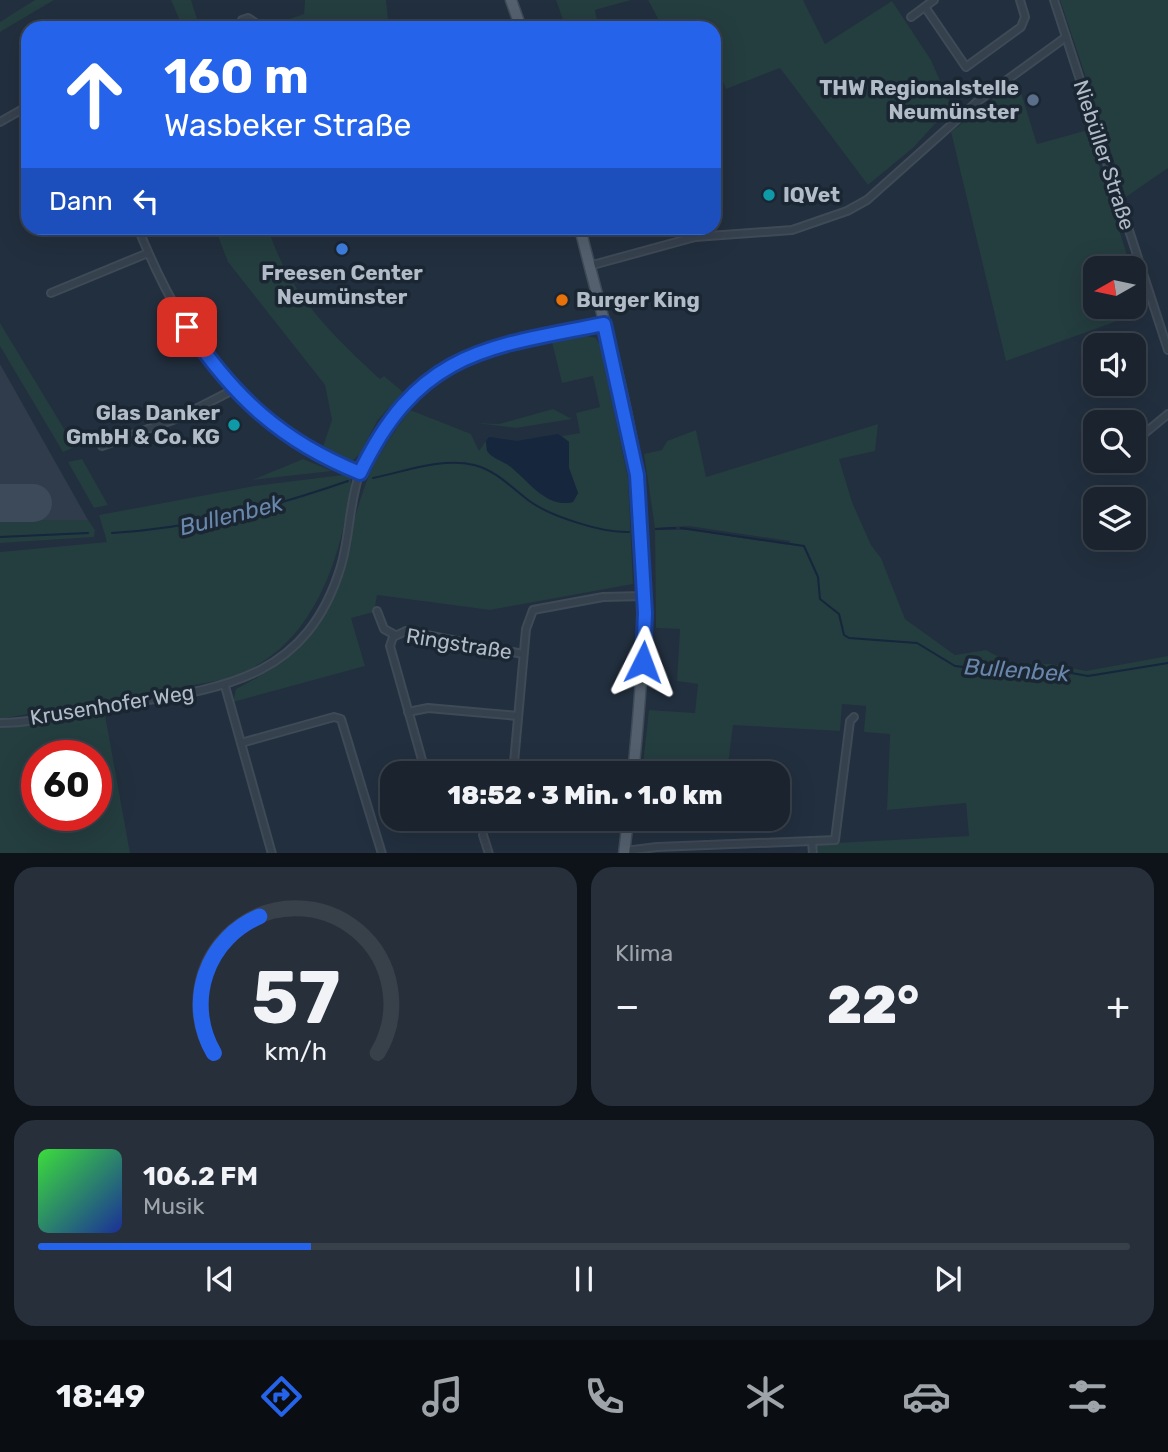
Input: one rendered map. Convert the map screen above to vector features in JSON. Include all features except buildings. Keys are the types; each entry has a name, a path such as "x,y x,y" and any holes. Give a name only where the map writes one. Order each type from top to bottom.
{"main road":[{"path":"512,0 519,21"},
{"path":"582,235 637,475 644,596 643,662 633,761"},
{"path":"624,852 627,831"}],"street":[{"path":"911,17 934,0"},
{"path":"959,73 1021,27 1025,17 1020,0"},
{"name":"Niebüller Straße","path":"1054,0 1168,350"},
{"path":"925,7 966,67"},
{"path":"589,266 695,237 792,230 847,211 867,200 978,100 1066,37"},
{"path":"0,122 21,110"},
{"path":"141,235 187,327 233,390 284,434 315,453 360,473"},
{"path":"51,293 148,253"},
{"name":"Krusenhofer Weg","path":"0,723 225,686 258,671 287,653 318,616 341,565 360,473 371,449 397,414 426,383 467,356 520,338 604,324"},
{"path":"102,446 178,418 233,390"},
{"path":"1146,432 1168,414"},
{"name":"Ringstraße","path":"514,761 523,654 528,617 533,610 603,597 644,596"},
{"name":"Ringstraße","path":"377,611 384,629 395,635"},
{"name":"Ringstraße","path":"422,761 390,646 395,635 406,631 523,654"},
{"name":"Krusenhofer Weg","path":"225,686 272,853"},
{"path":"408,712 428,708 519,716"},
{"path":"241,743 334,717 341,719 382,853"},
{"path":"624,852 657,847 835,840 850,722 854,717"},
{"path":"482,831 489,853"},
{"path":"812,841 813,853"}],"shaded area":[{"path":"0,364 88,520 0,520"},
{"path":"558,434 569,442 569,468 578,493 573,502 564,503 547,498 511,467 487,451 486,441 489,437 517,441"}],"green space":[{"path":"35,0 54,0 0,32 0,22"},
{"path":"171,0 191,0 198,21 180,21"},
{"path":"305,0 386,0 388,21 284,21 304,14"},
{"path":"556,0 631,0 595,10 597,21 564,21"},
{"path":"648,0 803,0 825,44 892,1 931,60 951,106 914,147 868,185 780,68 726,89 721,77 721,21 659,21"},
{"path":"1060,0 1168,0 1168,168 1126,197"},
{"path":"1017,80 1037,144 1088,130 1127,256 1083,256 1083,319 1123,319 1006,361 951,132"},
{"path":"218,235 271,235 287,272 313,311 380,379 384,376 403,392 377,421 360,454 352,461 323,447 332,420 325,385 228,262"},
{"path":"0,323 75,447 63,452 0,346"},
{"path":"587,336 596,338 600,345 628,478 633,584 490,610 377,595 374,612 351,618 365,666 233,702 236,689 273,668 299,647 317,626 330,603 339,578 354,519 370,473 385,445 410,410 471,434 479,451 486,441 488,451 494,458 515,470 545,497 563,503 573,502 578,493 569,468 569,442 562,436 580,433 576,413 600,407 593,376 562,383 552,342"},
{"path":"553,409 572,419 516,428 476,423 499,424"},
{"path":"878,424 875,451 839,459 852,502 871,545 881,558 905,619 955,655 986,650 1010,663 1052,664 1086,671 1168,656 1168,853 818,853 817,844 969,836 966,803 887,810 890,734 864,732 866,706 842,704 840,731 733,725 728,761 643,761 649,710 695,713 698,684 677,681 680,629 656,628 655,530 689,530 789,545 790,541 689,526 655,528 644,454 662,450 667,441 696,430 706,477"},
{"path":"82,459 108,505 94,508 68,462"},
{"path":"303,459 332,471 252,480"},
{"path":"350,476 350,496 336,554 327,578 304,622 269,658 247,671 222,680 0,719 0,552 107,542 99,515 254,486"},
{"path":"0,520 88,520 95,530 94,537 0,543"},
{"path":"105,715 110,740 21,740 21,831 112,831 112,754 130,853 0,853 0,728"}],"waterway":[{"name":"Bullenbek","path":"373,478 436,464 474,465 496,475 528,500 549,512 591,527 629,532"},
{"name":"Bullenbek","path":"112,533 172,527 232,515 348,481"},
{"name":"Bullenbek","path":"656,529 675,528"},
{"name":"Bullenbek","path":"681,528 804,546 818,577 820,599 839,614 844,635 849,638 917,643 955,666 1000,671 1044,668 1088,676 1168,663"},
{"name":"Bullenbek","path":"0,537 88,533"}],"runway":[{"path":"0,503 33,503"}],"place":[{"name":"THW Regionalstelle Neumünster","path":"1033,100"},
{"name":"IQVet","path":"769,195"},
{"name":"Freesen Center Neumünster","path":"342,249"},
{"name":"Burger King","path":"562,300"},
{"name":"Glas Danker GmbH & Co. KG","path":"234,425"}],"route":[{"path":"187,327 233,390 266,420 315,453 360,473 371,449 397,414 411,397 447,367 467,356 520,338 604,324 637,475 645,613 643,662"}]}
